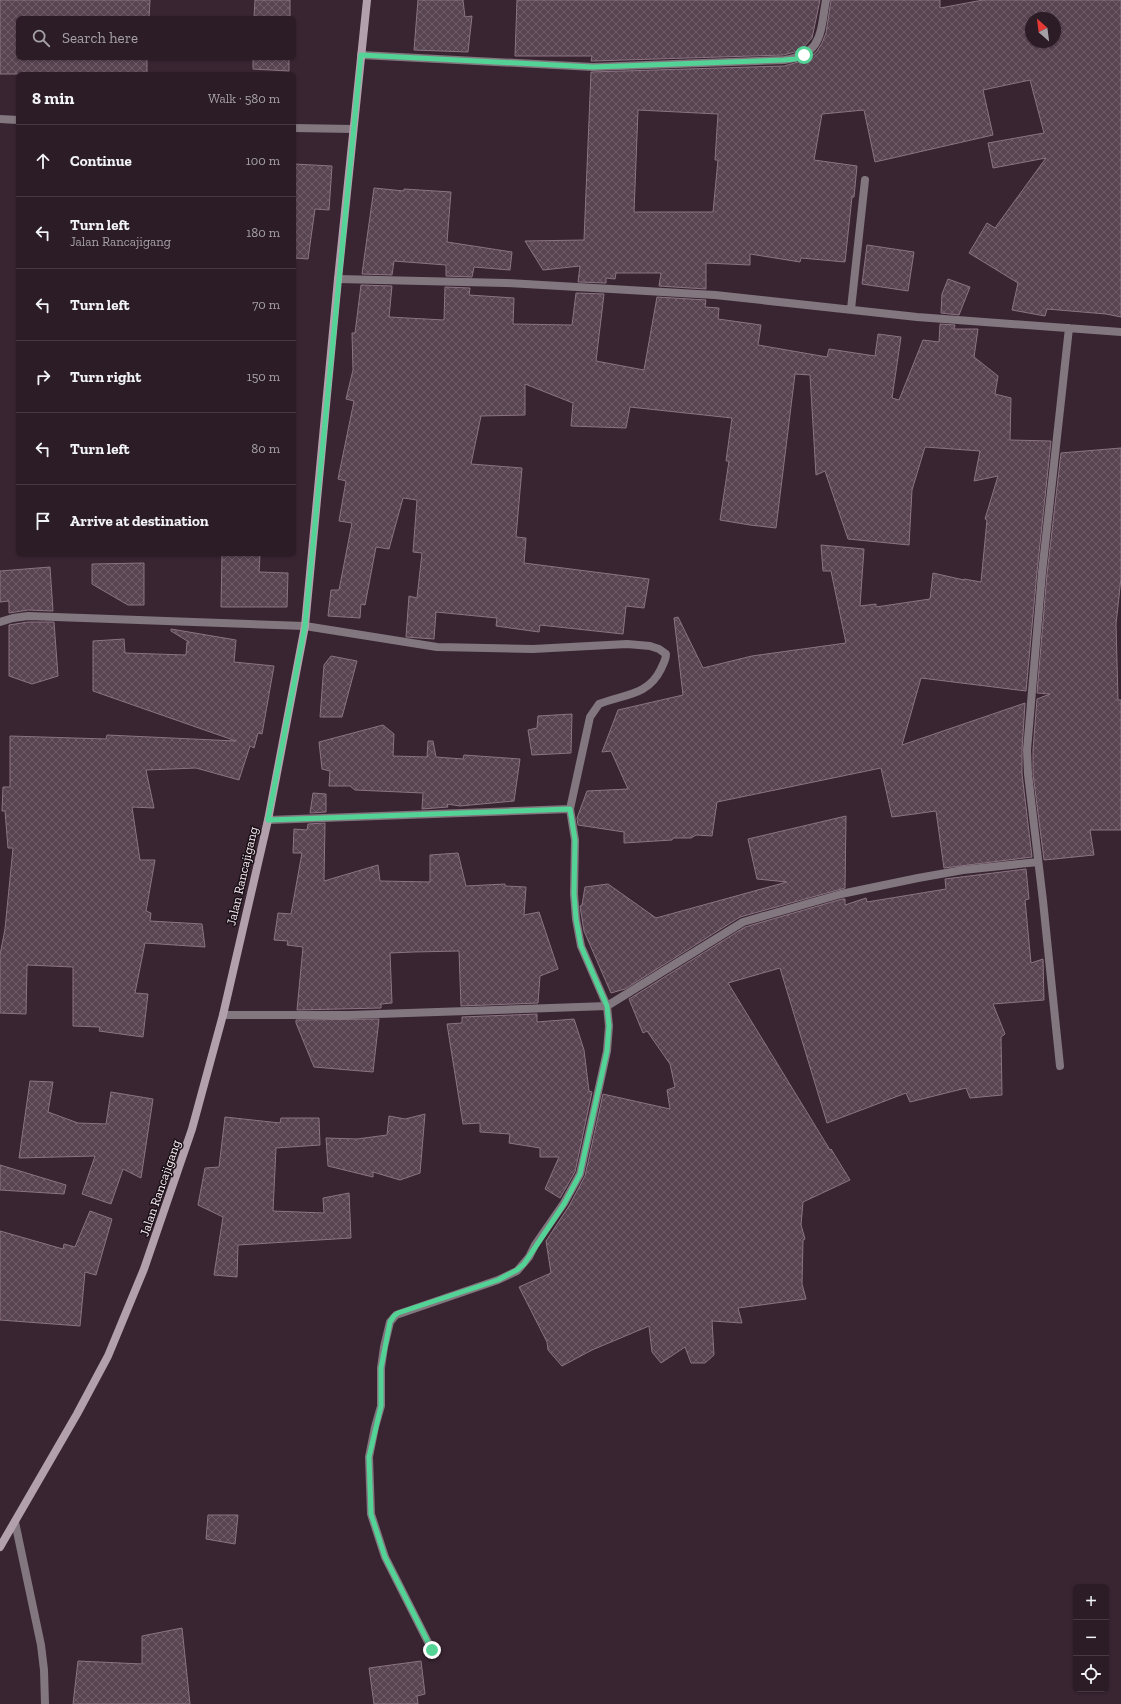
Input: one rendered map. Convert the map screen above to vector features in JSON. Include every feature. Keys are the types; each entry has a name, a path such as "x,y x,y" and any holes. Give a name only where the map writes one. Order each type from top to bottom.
{"main road":[{"name":"Jalan Rancajigang","path":"0,1547 78,1414 104,1362 144,1269 192,1129 223,1015 268,820 305,626 338,279 367,0"}],"street":[{"path":"361,55 593,67 796,59 814,48 818,41 826,0"},
{"path":"0,119 16,120"},
{"path":"296,128 353,129"},
{"path":"851,309 865,180"},
{"path":"338,279 506,283 715,295 917,317 1121,332"},
{"path":"1060,1066 1028,774 1027,750 1041,581 1069,328"},
{"path":"0,622 12,618 28,616 305,626 437,647 533,649 627,644 650,646 665,653 666,659 655,681 640,691 599,704 594,708 590,717 570,809 575,840 574,894 576,919 581,946 607,1006 609,1026 607,1051 580,1174 564,1204 521,1268 509,1275 434,1302 398,1313 390,1322 381,1368 381,1406 369,1457 371,1514 385,1557 432,1650"},
{"path":"268,820 570,809"},
{"path":"223,1015 350,1015 607,1006 743,922 841,894 918,878 963,870 1038,862"},
{"path":"15,1522 41,1645 44,1670 45,1704"}],"building":[{"path":"0,0 150,0 149,16 16,16 16,60 147,60 147,72 16,72 16,74 0,74"},
{"path":"255,0 290,0 290,16 254,16"},
{"path":"418,0 463,0 465,17 472,16 468,52 414,50"},
{"path":"517,0 820,0 812,38 803,48 795,52 783,55 591,61 592,56 515,56"},
{"path":"831,0 940,0 940,8 983,0 1121,0 1121,317 1106,314 1047,309 1045,316 1012,310 1018,283 969,253 987,223 995,228 1046,158 993,168 988,143 1044,133 1030,80 983,90 993,135 875,162 864,110 822,114 814,160 857,166 845,262 801,258 800,262 750,254 750,265 706,263 706,289 659,286 661,273 616,273 615,279 606,278 606,283 578,282 580,266 543,270 525,241 584,240 591,72 784,66 810,57 817,51 826,33","holes":["638,110 718,114 715,160 718,160 713,212 634,212"]},
{"path":"253,60 289,60 289,71 253,69"},
{"path":"296,164 332,166 329,210 315,209 308,259 296,258"},
{"path":"374,188 404,191 404,189 451,192 447,242 512,252 510,270 474,267 472,277 446,276 446,265 394,261 392,275 362,274"},
{"path":"867,245 914,252 908,291 862,284"},
{"path":"948,279 970,287 959,315 941,313 942,294"},
{"path":"361,285 392,286 389,317 444,320 445,287 470,288 469,295 514,298 513,324 572,325 576,293 604,294 596,361 644,370 657,297 706,300 705,307 719,308 718,319 761,325 758,345 827,357 829,349 875,356 878,334 901,337 892,398 899,400 923,340 939,342 940,324 955,325 954,329 978,329 974,357 998,376 995,394 1011,398 1010,440 1051,441 1026,691 921,678 902,745 1025,703 1022,774 1032,857 944,868 936,811 892,817 881,768 717,802 712,836 696,835 691,838 673,838 672,840 624,843 624,832 578,825 577,818 587,791 628,789 611,751 602,752 618,710 683,695 674,618 678,617 703,668 752,656 846,643 831,571 823,571 821,545 864,549 860,606 876,604 876,607 930,599 933,573 981,582 987,520 985,519 998,476 974,481 980,451 925,447 912,490 909,545 848,539 825,471 816,475 810,375 795,374 776,528 750,525 720,520 729,461 726,461 732,418 630,407 626,428 571,426 573,403 525,384 525,415 481,416 471,464 522,468 516,537 526,538 524,563 649,579 644,608 626,606 623,634 540,625 539,632 496,626 497,618 436,612 434,639 406,637 409,596 417,598 422,553 413,552 417,500 403,498 389,549 376,547 365,605 361,604 360,618 328,616 331,590 339,590 352,523 339,521 346,481 338,479 354,401 346,399 353,370 352,333 355,333"},
{"path":"1121,448 1121,578 1116,624 1118,700 1121,700 1121,830 1090,830 1094,855 1044,860 1033,774 1033,750 1037,699 1050,694 1037,693 1047,574 1061,453"},
{"path":"222,556 260,556 259,572 288,573 287,607 221,607"},
{"path":"144,563 144,605 128,605 92,584 92,564"},
{"path":"50,567 53,611 28,610 9,613 9,601 0,602 0,571"},
{"path":"28,622 54,622 58,676 32,684 9,676 9,625"},
{"path":"171,629 236,640 234,662 274,666 262,734 258,733 254,748 250,746 239,780 196,768 146,770 154,808 132,807 140,860 155,860 146,911 151,913 150,921 202,924 205,947 145,943 135,993 148,994 143,1037 99,1031 100,1027 73,1026 73,967 27,965 26,1014 0,1013 0,955 5,929 13,848 8,848 5,811 2,811 3,787 10,787 10,736 106,739 107,735 236,741 93,691 93,641 124,639 125,653 186,655 187,642 189,642 171,631"},
{"path":"331,656 357,661 342,717 320,717 324,665"},
{"path":"572,714 571,753 532,755 528,730 537,728 538,716"},
{"path":"383,725 394,734 393,756 427,757 428,741 433,741 436,757 463,759 464,755 520,759 514,801 460,806 447,804 448,807 422,809 423,793 355,790 350,786 329,786 330,771 322,769 319,742"},
{"path":"313,793 326,794 326,812 310,813"},
{"path":"846,816 845,888 740,917 625,989 611,993 584,931 580,906 582,905 585,887 608,884 656,918 787,882 757,879 748,839"},
{"path":"325,823 324,881 378,865 380,881 430,882 430,855 458,853 466,886 505,884 505,886 526,887 524,915 539,912 558,969 540,976 538,1003 461,1006 459,951 413,952 390,953 392,1003 381,1004 381,1008 297,1010 303,947 287,945 288,941 274,940 278,913 291,914 302,853 293,853 294,829 307,830 308,824"},
{"path":"1026,869 1029,899 1025,900 1031,963 1043,959 1044,1000 993,1004 1005,1034 1001,1037 1002,1095 970,1098 966,1088 910,1102 906,1093 827,1123 780,968 728,983 830,1150 831,1149 850,1180 803,1202 801,1225 805,1239 803,1240 802,1284 806,1299 738,1308 742,1323 712,1321 714,1355 705,1363 691,1363 685,1347 661,1363 652,1352 649,1326 592,1350 562,1366 548,1350 547,1342 519,1287 551,1273 546,1241 569,1206 585,1176 603,1094 670,1109 667,1090 675,1087 670,1064 647,1031 643,1033 629,999 745,927 842,899 845,899 845,905 866,898 867,902 946,889 945,879"},
{"path":"537,1014 537,1022 574,1019 584,1050 589,1091 592,1092 575,1172 560,1198 545,1189 559,1157 540,1157 540,1148 509,1143 510,1134 480,1132 480,1123 463,1124 447,1024 462,1023 462,1017"},
{"path":"379,1019 373,1072 314,1067 296,1023 296,1020"},
{"path":"30,1081 53,1082 48,1112 78,1123 106,1124 111,1092 153,1099 141,1178 123,1169 111,1204 82,1194 95,1156 19,1158"},
{"path":"425,1114 420,1173 400,1180 373,1172 373,1177 328,1166 326,1138 357,1139 387,1135 389,1116 405,1119"},
{"path":"225,1117 280,1123 281,1118 319,1118 320,1145 276,1148 273,1211 324,1213 323,1198 349,1193 351,1238 238,1245 237,1277 214,1275 223,1217 198,1205 205,1168 219,1167"},
{"path":"0,1165 66,1185 64,1194 0,1190"},
{"path":"90,1211 112,1219 96,1275 85,1272 80,1326 0,1320 0,1231 63,1249 64,1244 75,1247"},
{"path":"208,1515 238,1515 235,1544 206,1539"},
{"path":"182,1628 190,1704 73,1704 78,1661 142,1664 142,1636"},
{"path":"421,1661 425,1694 417,1696 418,1704 374,1704 369,1668"}],"route":[{"path":"432,1650 385,1557 371,1514 369,1457 381,1406 381,1368 390,1322 398,1313 470,1290 509,1275 524,1264 530,1256 535,1245 574,1188 580,1174 590,1136 607,1051 609,1026 607,1006 581,946 576,919 574,894 575,840 570,809 268,820 305,626 361,55 593,67 784,60 796,59 804,55"}]}
